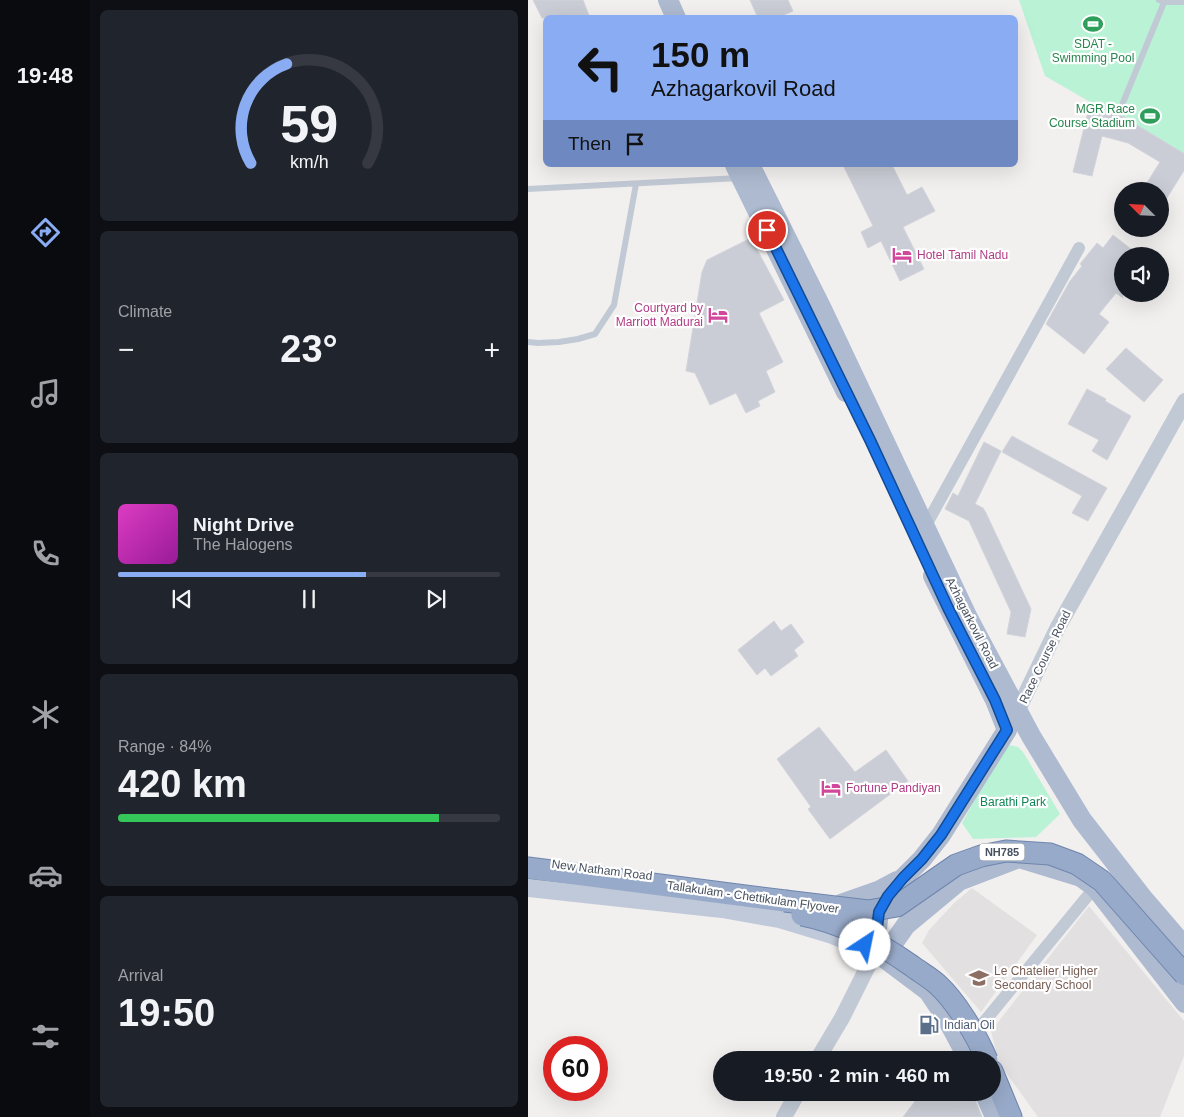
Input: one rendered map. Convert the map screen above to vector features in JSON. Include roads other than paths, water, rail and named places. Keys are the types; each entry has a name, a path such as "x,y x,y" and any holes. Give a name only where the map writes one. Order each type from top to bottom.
{"highway":[{"name":"Tallakulam - Chettikulam Flyover","path":"528,868 868,911 897,906 956,865 981,856 1006,851 1050,854 1077,864 1102,880 1184,975"},
{"name":"Tallakulam - Chettikulam Flyover","path":"528,882 779,910 814,917 851,930 887,948 937,984 960,1012 983,1051"},
{"path":"1001,1092 1012,1117"}],"main road":[{"path":"654,0 662,15"},
{"path":"668,0 675,15"},
{"name":"Azhagarkovil Road","path":"745,170 822,309 968,618 1031,736 1082,820 1184,948"},
{"name":"Azhagarkovil Road","path":"745,170 948,608 995,700 1007,730"},
{"path":"1007,730 1031,736"},
{"name":"Race Course Road","path":"875,929 879,912 888,896 941,835 1007,730"},
{"path":"879,951 906,925 959,882 1019,858 1081,877 1095,887 1184,1003"},
{"name":"New Natham Road","path":"528,861 781,892 854,908 875,929"},
{"path":"841,904 878,891 903,878"},
{"name":"New Natham Road","path":"528,888 779,918 879,951"},
{"path":"875,929 882,928 890,933 879,951"},
{"path":"879,951 928,991 947,1019 964,1051"},
{"path":"988,1101 995,1117"}],"street":[{"path":"925,527 1079,248"},
{"name":"Race Course Road","path":"1007,730 1058,627 1184,401"},
{"path":"984,1022 1095,887"},
{"path":"822,1051 879,951"},
{"path":"784,1117 793,1101"}],"lane":[{"path":"1122,105 1163,1 1184,2"},
{"path":"528,189 636,184 745,170"},
{"path":"528,342 538,344 560,342 596,334 614,305 636,184"}],"place":[{"name":"SDAT - Swimming Pool","path":"1093,24"},
{"name":"MGR Race Course Stadium","path":"1150,116"},
{"name":"Hotel Tamil Nadu","path":"902,255"},
{"name":"Courtyard by Marriott Madurai","path":"718,315"},
{"name":"Fortune Pandiyan","path":"831,788"},
{"name":"Le Chatelier Higher Secondary School","path":"979,978"},
{"name":"Indian Oil","path":"929,1025"}],"park label":[{"name":"Barathi Park","path":"1013,802"}]}
